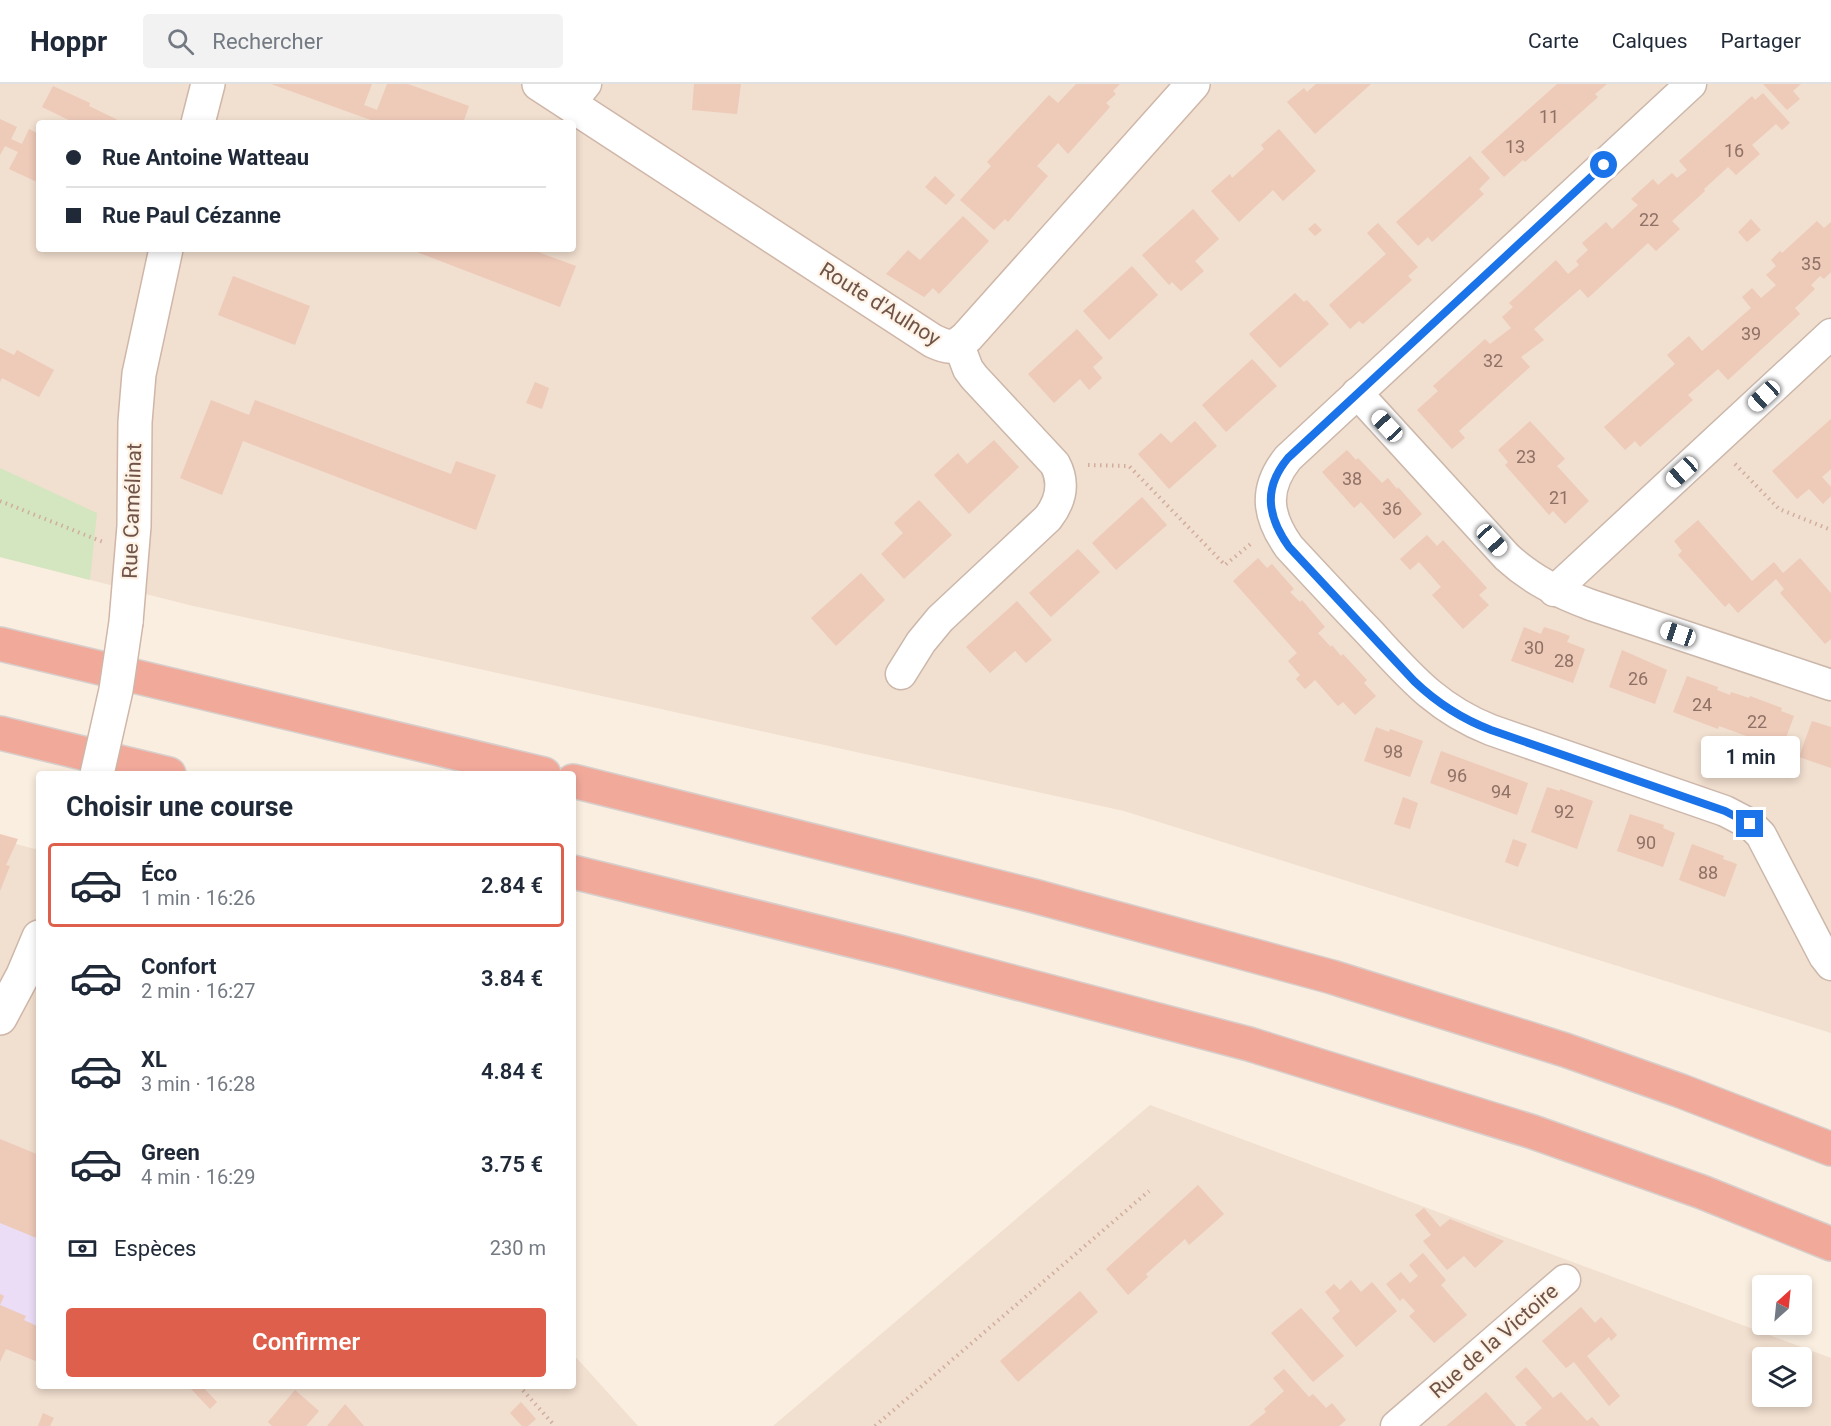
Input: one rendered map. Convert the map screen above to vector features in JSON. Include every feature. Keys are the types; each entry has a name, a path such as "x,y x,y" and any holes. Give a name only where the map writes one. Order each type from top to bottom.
{"highway":[{"path":"0,644 530,771"},
{"path":"0,733 157,771"},
{"path":"576,782 1034,896 1332,977 1565,1050 1682,1091 1831,1149"},
{"path":"576,874 899,952 1249,1044 1543,1136 1702,1192 1831,1244"}],"street":[{"path":"199,120 208,84"},
{"name":"Route d'Aulnoy","path":"539,84 578,94 933,341 950,347 959,345 1193,84"},
{"path":"1692,84 1280,467 1271,490 1270,504 1275,524 1289,547 1414,681 1456,714 1491,730 1725,811 1750,824 1767,844 1824,956 1831,965"},
{"name":"Rue Camélinat","path":"98,771 116,690 126,622 132,553 135,422 139,374 165,252"},
{"path":"1554,591 1831,334"},
{"path":"901,674 921,642 940,619 1048,518 1059,499 1061,481 1054,464 974,377 968,369 959,345"},
{"path":"1357,393 1507,557 1522,571 1554,591 1831,685"},
{"path":"0,1018 23,975 36,944"},
{"name":"Rue de la Victoire","path":"1396,1426 1565,1280"}],"path":[{"path":"1714,443 1779,509 1831,530"},
{"path":"1054,464 1129,466 1225,565 1275,524"},
{"path":"0,501 132,553"},
{"path":"876,1426 1149,1191"},
{"path":"522,1389 555,1426"}],"shaded area":[{"path":"0,84 1831,84 1831,1033 1124,811 189,605 0,557"},
{"path":"0,840 36,849 36,1389 576,1389 576,1357 638,1426 0,1426"},
{"path":"1150,1105 1752,1329 1752,1335 1769,1335 1801,1347 1752,1347 1752,1407 1812,1407 1812,1351 1831,1358 1831,1426 773,1426"},
{"path":"0,1139 36,1155 36,1361 0,1346"}],"green space":[{"path":"0,468 97,513 90,580 0,557"}],"building":[{"path":"271,84 372,84 364,105 377,110 387,84 408,84 469,106 464,120 371,120"},
{"path":"694,84 741,84 737,114 692,110"},
{"path":"1076,84 1120,84 1113,91 1116,94 1106,103 1110,107 1068,154 1058,143 1037,166 1048,176 1008,222 1005,219 994,230 960,200 991,166 987,162 1049,95 1058,103"},
{"path":"1316,84 1371,84 1315,134 1287,102 1304,88 1307,92"},
{"path":"1557,84 1607,84 1595,94 1598,97 1525,162 1523,160 1504,177 1481,152"},
{"path":"1763,84 1801,84 1793,91 1800,99 1787,110"},
{"path":"53,86 90,103 89,106 118,120 69,120 42,107"},
{"path":"1763,93 1790,123 1782,130 1776,124 1752,145 1760,154 1736,175 1728,167 1704,189 1705,191 1672,221 1680,229 1656,251 1648,243 1588,298 1580,289 1534,329 1544,340 1521,357 1530,367 1459,431 1465,438 1452,449 1417,410 1438,391 1433,386 1485,339 1490,344 1511,328 1502,317 1513,307 1509,303 1556,260 1568,274 1579,265 1576,261 1588,250 1582,243 1606,222 1612,229 1638,205 1631,199 1653,179 1658,185 1672,173 1677,178 1687,170 1679,161 1752,96 1755,100"},
{"path":"0,119 17,127 11,139 22,144 29,129 36,132 36,182 9,169 18,152 5,146 0,155"},
{"path":"1279,129 1316,171 1283,201 1273,190 1239,222 1211,191 1230,174 1232,178 1264,149 1261,145"},
{"path":"1470,156 1490,178 1479,189 1484,194 1432,242 1428,237 1418,246 1396,222"},
{"path":"935,176 955,195 946,205 925,187"},
{"path":"1193,209 1219,239 1195,261 1204,271 1181,291 1172,282 1169,285 1142,255"},
{"path":"963,216 989,241 939,294 933,288 924,297 886,274 908,250 920,260"},
{"path":"1751,219 1761,230 1747,242 1738,232"},
{"path":"1817,221 1824,228 1831,222 1831,272 1824,279 1820,276 1811,285 1815,289 1795,308 1800,314 1728,380 1718,369 1688,395 1693,400 1640,447 1635,441 1625,450 1604,427 1675,364 1667,355 1689,336 1702,351 1751,308 1742,297 1752,288 1761,298 1776,285 1766,275 1776,266 1771,260"},
{"path":"1315,223 1322,230 1315,236 1308,229"},
{"path":"1378,223 1418,267 1408,276 1412,280 1363,324 1359,321 1350,329 1329,305 1386,254 1367,233"},
{"path":"417,252 538,252 576,266 560,307"},
{"path":"1132,266 1158,295 1109,340 1083,311"},
{"path":"233,276 310,306 295,345 218,315"},
{"path":"1295,293 1304,302 1307,300 1329,324 1280,368 1249,334"},
{"path":"1077,329 1103,358 1093,367 1102,378 1089,390 1080,379 1054,403 1028,374"},
{"path":"0,348 14,355 17,350 54,370 39,397 2,378 0,382"},
{"path":"1252,359 1277,386 1226,432 1202,405"},
{"path":"535,382 549,388 542,409 526,403"},
{"path":"211,400 249,415 255,400 451,474 456,461 496,475 476,530 243,441 222,495 180,478"},
{"path":"1831,419 1831,469 1822,477 1831,487 1831,496 1823,504 1809,489 1797,499 1772,471"},
{"path":"1195,421 1217,446 1169,489 1138,454 1161,433 1171,443"},
{"path":"1530,421 1565,459 1557,466 1589,501 1565,524 1553,511 1549,515 1505,465 1508,462 1498,450"},
{"path":"994,440 1019,467 969,514 934,475 958,453 967,464"},
{"path":"1347,450 1382,483 1388,478 1422,514 1394,539 1361,502 1354,508 1322,472"},
{"path":"1142,497 1167,525 1116,570 1092,543"},
{"path":"919,500 952,535 904,579 881,554 903,533 894,523"},
{"path":"1698,520 1752,581 1774,562 1783,573 1800,558 1831,593 1831,639 1825,644 1780,593 1784,589 1776,579 1738,613 1729,603 1725,607 1678,555 1682,551 1674,541"},
{"path":"1427,535 1437,546 1443,540 1487,588 1479,595 1489,605 1463,629 1432,595 1441,587 1419,562 1410,570 1400,559"},
{"path":"1078,549 1100,572 1051,617 1029,593"},
{"path":"1258,558 1267,568 1272,564 1294,589 1290,592 1300,602 1302,600 1325,627 1318,633 1341,656 1343,654 1367,680 1364,683 1376,696 1355,715 1343,702 1338,706 1315,680 1305,689 1296,679 1300,675 1288,661 1297,653 1233,581"},
{"path":"861,573 885,600 836,646 811,618"},
{"path":"1017,601 1052,640 1026,663 1015,651 990,673 966,647"},
{"path":"1524,627 1541,634 1544,627 1557,631 1570,636 1567,642 1585,649 1573,683 1511,661"},
{"path":"1622,650 1667,670 1655,704 1609,687"},
{"path":"1687,676 1718,687 1717,690 1730,695 1731,692 1749,698 1750,696 1782,708 1781,711 1794,716 1782,749 1673,712"},
{"path":"1812,721 1831,727 1831,768 1799,757"},
{"path":"1376,727 1389,732 1390,729 1423,741 1410,777 1364,761"},
{"path":"1441,751 1528,783 1517,815 1430,783"},
{"path":"1547,787 1560,791 1560,789 1593,801 1577,849 1531,832"},
{"path":"1403,797 1418,803 1410,829 1394,824"},
{"path":"1630,814 1664,825 1663,828 1675,833 1663,867 1617,851"},
{"path":"0,834 18,839 6,865 10,866 0,891"},
{"path":"1513,839 1527,844 1518,867 1505,862"},
{"path":"1692,844 1724,856 1723,859 1737,864 1725,897 1679,880"},
{"path":"0,1139 36,1154 36,1238 0,1223"},
{"path":"1198,1185 1224,1214 1189,1245 1185,1239 1146,1274 1148,1277 1128,1295 1106,1269"},
{"path":"1424,1208 1440,1227 1450,1219 1504,1241 1475,1268 1464,1256 1447,1270 1423,1241 1431,1235 1415,1215"},
{"path":"1423,1253 1446,1280 1441,1285 1467,1315 1434,1343 1409,1316 1415,1311 1403,1298 1400,1301 1386,1284 1401,1272 1410,1283 1418,1276 1409,1265"},
{"path":"1351,1280 1361,1292 1372,1282 1397,1311 1356,1347 1332,1318 1340,1311 1325,1292 1334,1284 1340,1290"},
{"path":"1080,1291 1098,1312 1018,1382 1000,1361"},
{"path":"0,1305 26,1316 24,1320 36,1326 36,1361 6,1349 0,1362"},
{"path":"1581,1307 1595,1323 1601,1317 1617,1335 1611,1341 1609,1337 1587,1356 1620,1396 1609,1406 1574,1362 1566,1368 1542,1341"},
{"path":"1301,1308 1344,1356 1313,1382 1271,1333"},
{"path":"1526,1367 1553,1398 1561,1392 1587,1421 1592,1417 1600,1426 1527,1426 1525,1423 1542,1408 1515,1377"},
{"path":"1284,1369 1309,1397 1313,1394 1326,1408 1332,1403 1346,1420 1339,1426 1249,1426 1266,1412 1264,1409 1284,1391 1273,1378"},
{"path":"191,1389 205,1389 217,1402 210,1409"},
{"path":"295,1390 319,1411 306,1426 272,1426 268,1422"},
{"path":"1486,1392 1516,1426 1446,1426 1465,1410"},
{"path":"521,1402 536,1419 528,1426 522,1426 510,1413"},
{"path":"345,1404 364,1426 327,1426"},
{"path":"43,1413 54,1418 50,1426 38,1426"}],"route":[{"path":"1604,165 1288,458 1280,467 1271,490 1272,514 1275,524 1289,547 1414,681 1456,714 1491,730 1725,811 1750,824"}]}
